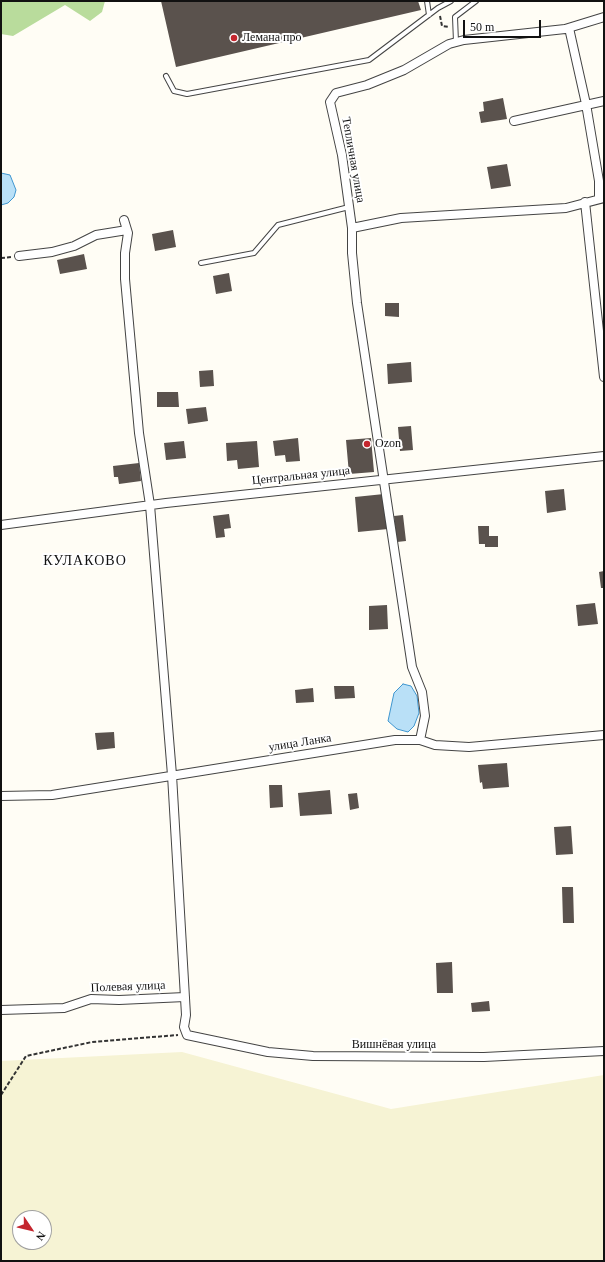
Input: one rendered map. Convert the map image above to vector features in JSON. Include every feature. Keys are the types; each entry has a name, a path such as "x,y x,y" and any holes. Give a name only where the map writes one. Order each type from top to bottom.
{"street":[{"name":"Тепличная улица","path":"420,740 425,716 422,692 412,667 358,303 352,253 352,228 342,155 330,102 336,92 367,85 404,70 449,44 569,28 604,17"},
{"path":"352,228 401,218 566,208 602,198 586,104 569,28"},
{"path":"514,121 604,101"},
{"path":"585,202 604,377"},
{"path":"124,220 127,230 125,279 139,433 150,505 172,775 185,997 184,1027 186,1035"},
{"path":"19,256 52,252 74,246 96,235 127,230"},
{"name":"Центральная улица","path":"1,525 150,505 604,456"},
{"name":"улица Ланка","path":"1,796 52,795 395,740 420,740 435,745 468,747 604,734"},
{"name":"Полевая улица","path":"1,1010 64,1008 91,999 119,1000 185,997"},
{"name":"Вишнёвая улица","path":"186,1035 268,1052 313,1056 484,1057 604,1051"}],"lane":[{"path":"427,1 429,16"},
{"path":"438,8 442,1"},
{"path":"166,76 174,91 188,94 369,60 438,8 452,1"},
{"path":"456,42 454,28 455,17 476,1"},
{"path":"201,263 254,253 278,225 349,207"}],"path":[{"path":"438,8 442,26 454,28"},
{"path":"1,1095 26,1056 92,1042 186,1035"}],"shaded area":[{"path":"182,1052 391,1109 604,1075 604,1261 1,1261 1,1061"}],"green space":[{"path":"1,1 105,1 102,12 90,21 65,5 13,36 1,34"}],"water":[{"path":"1,173 10,175 16,190 14,197 8,203 1,205"},
{"path":"403,684 411,686 417,696 419,713 414,726 408,732 397,729 388,721 394,693"}],"building":[{"name":"Лемана про","path":"161,1 418,1 421,10 176,67"},
{"path":"503,98 507,119 481,123 479,112 484,111 483,102"},
{"path":"507,164 511,186 491,189 487,167"},
{"path":"173,230 176,247 155,251 152,234"},
{"path":"84,254 87,269 60,274 57,260"},
{"path":"229,273 232,291 216,294 213,276"},
{"path":"385,303 399,303 399,317 385,316"},
{"path":"411,362 412,382 388,384 387,364"},
{"path":"213,370 214,386 200,387 199,371"},
{"path":"157,392 178,392 179,407 157,407"},
{"path":"206,407 208,421 188,424 186,409"},
{"path":"411,426 413,450 400,451 398,427"},
{"path":"298,438 300,461 286,462 285,455 275,456 273,441"},
{"path":"371,438 374,472 349,474 346,440"},
{"path":"184,441 186,458 166,460 164,443"},
{"path":"257,441 259,467 238,469 237,460 227,461 226,443"},
{"path":"139,463 141,481 119,484 118,477 114,477 113,466"},
{"path":"564,489 566,510 547,513 545,491"},
{"path":"384,494 388,529 358,532 355,497"},
{"path":"229,514 231,528 224,529 225,537 216,538 213,516"},
{"path":"403,515 406,541 397,542 394,516"},
{"path":"478,526 489,526 489,536 498,536 498,547 485,547 485,544 479,544"},
{"path":"604,571 604,588 601,588 599,572"},
{"path":"595,603 598,624 578,626 576,605"},
{"path":"387,605 388,629 369,630 369,606"},
{"path":"334,686 354,686 355,698 335,699"},
{"path":"313,688 314,702 296,703 295,690"},
{"path":"114,732 115,748 97,750 95,733"},
{"path":"507,763 509,787 483,789 482,782 480,783 478,765"},
{"path":"269,785 282,785 283,807 270,808"},
{"path":"330,790 332,814 300,816 298,793"},
{"path":"357,793 359,808 350,810 348,794"},
{"path":"571,826 573,854 556,855 554,827"},
{"path":"562,887 573,887 574,923 563,923"},
{"path":"452,962 453,993 437,993 436,963"},
{"path":"489,1001 490,1011 472,1012 471,1003"}],"place":[{"name":"Лемана про","path":"234,38"},
{"name":"Ozon","path":"367,444"}],"district":[{"name":"КУЛАКОВО","path":"85,561"}]}
